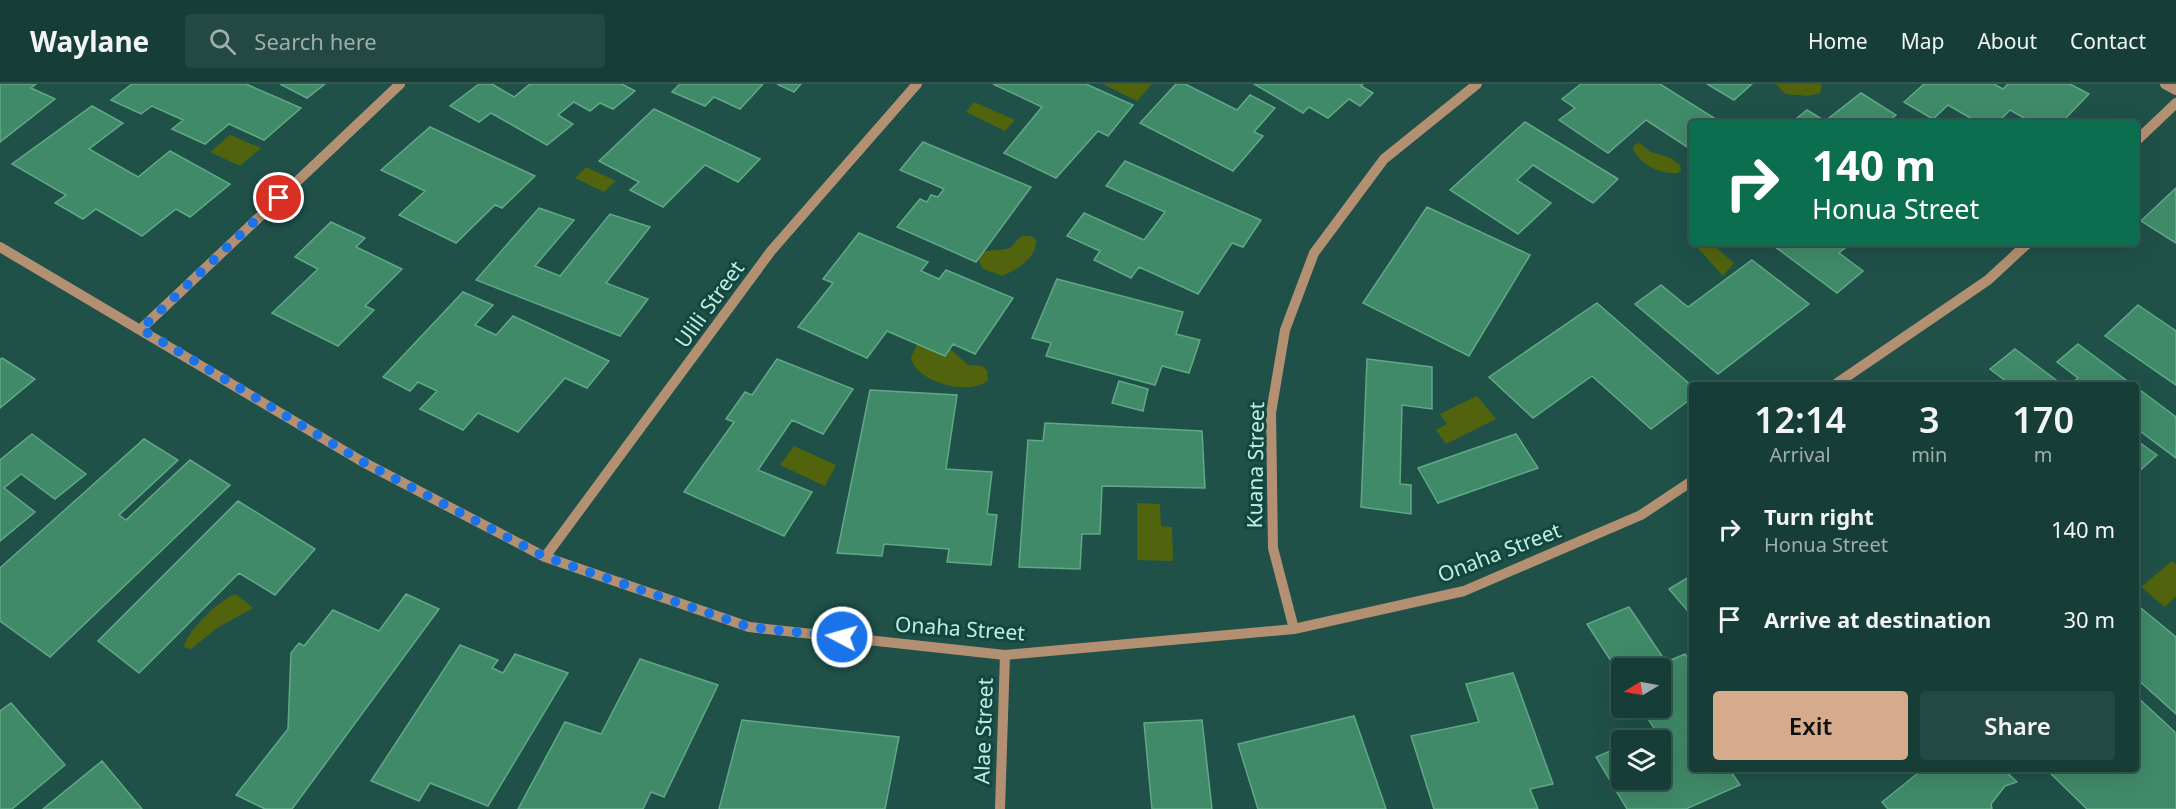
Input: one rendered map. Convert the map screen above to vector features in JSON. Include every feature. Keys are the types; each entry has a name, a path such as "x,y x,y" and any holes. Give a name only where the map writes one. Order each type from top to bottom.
{"street":[{"path":"141,329 400,84"},
{"name":"Ulili Street","path":"545,557 771,251 917,84"},
{"name":"Kuana Street","path":"1294,629 1273,548 1270,413 1285,330 1314,253 1384,159 1477,84"},
{"path":"2165,84 2176,90"},
{"path":"2139,138 2176,103"},
{"path":"1839,382 1988,280 2025,246"},
{"name":"Onaha Street","path":"0,247 363,462 545,557 749,627 1005,655 1294,629 1464,591 1641,515 1689,483"},
{"name":"Alae Street","path":"1000,809 1005,655"}],"shaded area":[{"path":"1103,84 1152,84 1137,101"},
{"path":"1776,84 1822,84 1820,93 1808,96 1785,94"},
{"path":"974,102 1015,120 1005,131 966,112"},
{"path":"230,135 261,148 240,166 210,152"},
{"path":"1639,143 1651,152 1671,158 1680,165 1681,170 1678,173 1664,172 1647,165 1633,150 1634,145"},
{"path":"586,167 616,181 604,192 575,178"},
{"path":"1022,236 1031,236 1036,240 1033,252 1025,262 1003,276 983,269 979,261 981,253 1008,248"},
{"path":"1696,246 1714,246 1734,263 1723,276"},
{"path":"924,342 946,345 968,365 982,366 987,370 988,380 980,385 957,387 932,380 914,366 911,357 917,345"},
{"path":"1477,396 1496,419 1446,444 1436,430 1447,424 1440,414"},
{"path":"794,446 836,465 825,486 780,465"},
{"path":"1137,503 1160,504 1161,526 1172,527 1173,561 1137,560"},
{"path":"2172,561 2176,564 2176,596 2165,607 2141,587"},
{"path":"236,594 253,608 217,628 191,649 184,647 191,633 205,616"}],"building":[{"path":"0,84 36,84 31,88 55,99 0,142"},
{"path":"132,84 246,84 301,108 264,140 229,124 205,144 172,129 183,120 152,106 141,114 111,100"},
{"path":"280,84 325,84 307,98"},
{"path":"479,84 492,84 514,97 530,84 622,84 635,91 613,109 600,103 590,111 574,102 558,115 573,124 547,145 491,113 479,122 450,106"},
{"path":"680,84 763,84 740,109 714,97 705,106 672,92"},
{"path":"777,84 801,84 794,92"},
{"path":"993,84 1086,84 1133,105 1108,136 1098,131 1056,178 1004,153 1042,107"},
{"path":"1176,84 1185,84 1237,110 1250,95 1275,108 1254,132 1263,136 1233,171 1140,123"},
{"path":"1254,84 1363,84 1361,86 1373,93 1360,106 1349,99 1328,118 1309,107 1303,113"},
{"path":"1581,84 1660,84 1717,120 1689,120 1689,148 1646,120 1608,153 1559,120 1575,108 1562,99"},
{"path":"1707,84 1752,84 1734,100"},
{"path":"1924,84 1994,84 2003,89 2008,84 2070,84 2089,94 2064,120 2028,120 2010,110 2000,120 1974,120 1948,105 1933,119 1904,102"},
{"path":"1861,93 1896,115 1890,120 1826,120"},
{"path":"92,106 123,123 89,149 138,177 170,151 230,184 190,217 176,209 142,236 96,209 83,219 55,203 66,195 12,164"},
{"path":"654,109 760,159 738,182 705,165 663,207 630,190 639,182 599,161"},
{"path":"1807,110 1823,120 1795,120"},
{"path":"1525,122 1618,179 1593,203 1533,165 1517,180 1551,203 1518,234 1450,190"},
{"path":"430,127 535,176 502,208 495,205 456,243 399,215 425,191 381,170"},
{"path":"923,142 1031,187 976,262 897,227 920,199 927,202 931,195 938,197 944,189 900,170"},
{"path":"1125,161 1261,220 1243,247 1232,243 1198,294 1139,267 1131,278 1094,260 1100,251 1067,236 1084,213 1144,240 1165,212 1106,186"},
{"path":"2176,188 2176,243 2141,221"},
{"path":"1427,207 1530,255 1469,356 1363,303"},
{"path":"539,208 574,220 535,266 560,276 610,214 650,227 606,283 648,299 620,336 476,280"},
{"path":"331,222 365,238 356,247 402,269 365,306 374,310 338,346 272,313 318,269 295,257"},
{"path":"859,233 928,262 921,271 939,279 946,270 1013,298 975,354 953,344 945,356 887,331 867,358 798,327 833,283 823,279"},
{"path":"1774,246 1847,246 1839,253 1863,271 1837,293"},
{"path":"1752,260 1809,304 1718,374 1635,304 1661,285 1688,307"},
{"path":"1057,279 1183,312 1176,334 1200,340 1189,373 1162,366 1155,385 1046,356 1051,343 1032,338"},
{"path":"463,292 493,305 475,325 496,335 513,316 609,361 587,388 565,378 518,432 478,413 463,430 420,409 437,391 418,382 410,391 383,377"},
{"path":"1597,303 1689,383 1689,400 1651,429 1592,376 1533,418 1489,377"},
{"path":"2138,305 2176,331 2176,385 2105,336"},
{"path":"2078,344 2129,382 2073,382 2078,378 2057,362"},
{"path":"2015,349 2059,382 2007,382 1990,369"},
{"path":"2,358 35,379 0,408 0,359"},
{"path":"777,359 853,389 823,434 792,420 758,470 812,492 784,536 684,492 734,422 726,419 745,392 752,395"},
{"path":"1367,359 1432,367 1432,409 1402,405 1400,484 1411,485 1411,514 1361,507"},
{"path":"1119,381 1148,389 1143,411 1112,403"},
{"path":"2139,389 2176,417 2176,458 2139,430"},
{"path":"870,390 957,395 946,469 992,472 987,514 997,515 991,565 947,562 949,549 884,544 882,556 837,553"},
{"path":"1045,423 1202,431 1205,488 1102,486 1100,534 1082,534 1080,569 1019,567 1028,440 1043,441"},
{"path":"32,434 86,474 55,499 21,474 4,488 35,512 0,541 0,460"},
{"path":"1516,434 1538,468 1438,503 1418,468"},
{"path":"144,439 178,460 119,515 126,520 190,460 230,485 50,657 0,621 0,568"},
{"path":"2139,442 2157,455 2139,471"},
{"path":"238,501 315,549 275,595 239,573 139,673 98,641"},
{"path":"1689,577 1689,612 1669,589"},
{"path":"406,594 439,609 292,809 265,809 236,795 288,729 291,653 299,643 304,646 333,610 379,631"},
{"path":"2139,606 2176,637 2176,714 2139,681"},
{"path":"1629,607 1663,658 1611,658 1611,661 1587,624"},
{"path":"460,645 498,660 492,668 503,673 515,654 568,673 488,806 430,783 419,801 371,781"},
{"path":"1685,654 1689,660 1689,772 1731,772 1740,785 1686,809 1627,809 1616,790 1671,790 1671,730 1655,730 1648,718 1671,718 1671,660"},
{"path":"640,659 718,685 664,797 651,792 643,809 518,809 565,722 601,734"},
{"path":"1513,673 1553,784 1530,789 1538,809 1434,809 1411,736 1479,722 1466,684"},
{"path":"2139,699 2176,733 2176,809 2087,809 2049,772 2139,772"},
{"path":"11,703 65,765 12,809 0,809 0,711"},
{"path":"1354,716 1386,809 1258,809 1238,744"},
{"path":"742,720 899,737 885,809 719,809"},
{"path":"1202,720 1212,809 1152,809 1144,723"},
{"path":"1611,751 1611,782 1596,757"},
{"path":"102,761 142,809 43,809"},
{"path":"1920,772 2006,772 2017,782 2005,786 1991,804 1992,809 1888,809 1882,802"}],"route":[{"path":"279,198 141,329 363,462 545,557 749,627 842,637"}]}
